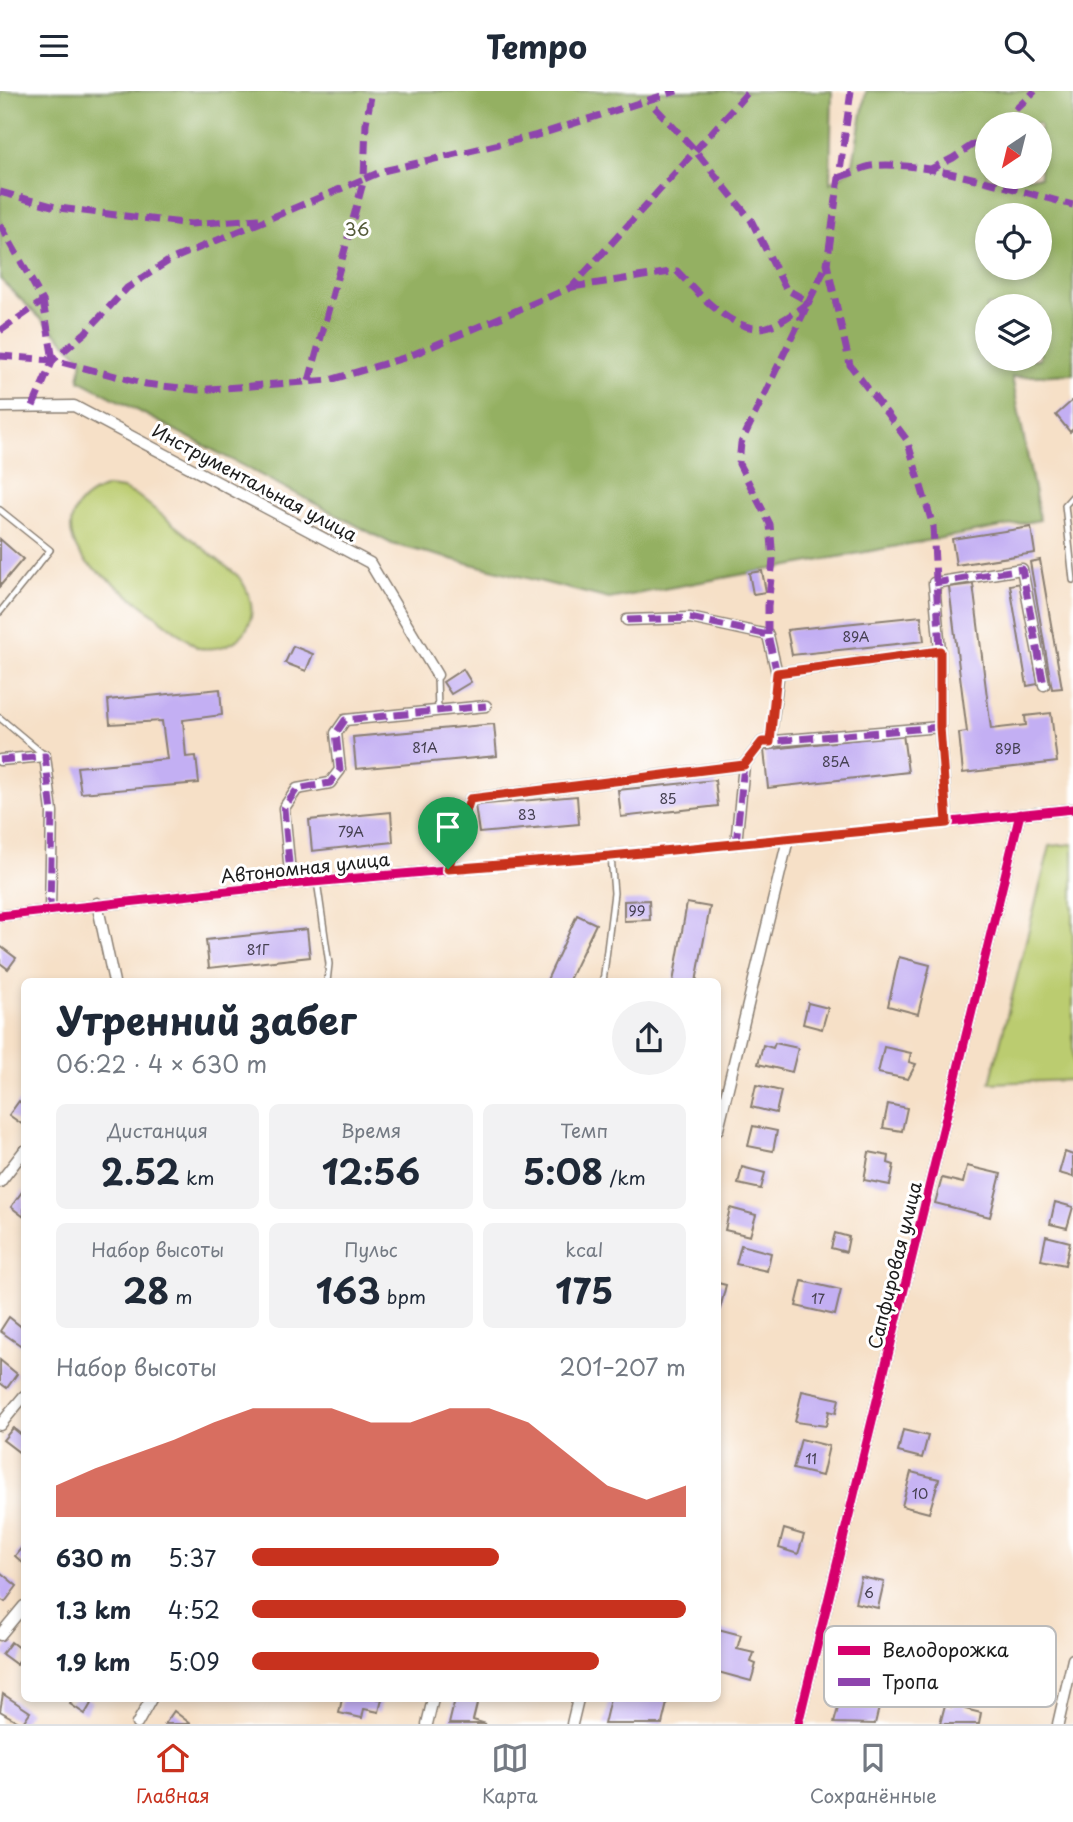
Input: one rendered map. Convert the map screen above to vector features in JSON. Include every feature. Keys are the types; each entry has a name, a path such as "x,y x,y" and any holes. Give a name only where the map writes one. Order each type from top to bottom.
{"street":[{"name":"Инструментальная улица","path":"0,407 74,406 370,562 437,675"},
{"path":"947,823 940,727 940,651 934,583 1022,569 1044,685"},
{"path":"627,620 690,618 768,635 773,645 777,673 770,742"},
{"path":"777,673 940,651"},
{"path":"291,884 284,808 297,789 330,783 340,769 336,733 345,720 486,706"},
{"path":"736,844 744,765 762,742 940,727"},
{"path":"0,760 45,756 51,812 50,910"},
{"path":"448,869 470,799 744,765"},
{"name":"Автономная улица","path":"0,916 97,903 317,881 611,856 1073,809"},
{"name":"Сапфировая улица","path":"798,1724 1020,814"},
{"path":"721,1117 789,839"},
{"path":"97,903 113,978"},
{"path":"0,1182 21,1155"},
{"path":"0,1426 21,1400"},
{"path":"0,1635 21,1610"},
{"path":"1058,1724 1073,1659"},
{"path":"137,1724 149,1702"},
{"path":"428,1724 432,1702"},
{"path":"572,1724 577,1702"}],"lane":[{"path":"1073,496 1065,505 1073,580"},
{"path":"0,510 50,550 0,612"},
{"path":"437,675 438,711"},
{"path":"0,717 45,756"},
{"path":"603,978 614,893 611,856"},
{"path":"317,881 328,964 327,978"}],"green space":[{"name":"36","path":"0,91 832,91 830,183 852,169 866,91 1073,91 1073,374 1012,377 1040,520 609,599 392,544 79,380 82,359 0,279"},
{"path":"107,487 123,489 138,496 238,576 247,590 251,604 247,629 239,638 228,645 198,648 87,563 73,540 72,518 84,500"},
{"path":"1073,844 1073,1080 990,1083 1050,846"}],"building":[{"path":"1073,400 1073,429 1070,432 1056,415"},
{"path":"1031,527 1035,553 956,565 952,539"},
{"path":"0,539 23,559 0,586"},
{"path":"1040,560 1062,688 1052,689 1030,562"},
{"path":"762,571 766,592 753,594 749,573"},
{"path":"1021,583 1038,684 1027,686 1010,585"},
{"path":"973,584 991,729 1026,725 1025,716 1051,713 1057,762 963,773 959,733 967,732 949,587"},
{"path":"921,616 924,641 792,655 787,630"},
{"path":"293,646 313,654 306,671 285,663"},
{"path":"463,669 471,682 451,694 443,682"},
{"path":"220,689 222,715 183,720 186,757 196,756 199,783 81,793 77,767 167,759 162,721 110,724 108,700"},
{"path":"494,724 497,756 356,769 353,737"},
{"path":"903,734 908,772 768,788 764,750"},
{"path":"715,780 718,806 621,817 618,790"},
{"path":"577,796 579,824 479,833 475,805"},
{"path":"391,812 393,842 312,851 309,820"},
{"path":"649,900 650,920 624,921 624,901"},
{"path":"687,903 710,907 697,978 674,978"},
{"path":"577,915 596,924 570,978 548,978"},
{"path":"307,929 310,957 209,968 206,940"},
{"path":"0,946 16,958 8,969 0,963"},
{"path":"899,957 930,965 918,1014 888,1006"},
{"path":"808,1003 828,1008 822,1029 803,1024"},
{"path":"775,1043 798,1048 792,1072 758,1064 763,1045 773,1048"},
{"path":"884,1047 911,1053 909,1062 916,1064 908,1079 878,1073"},
{"path":"756,1085 781,1091 776,1113 751,1107"},
{"path":"19,1101 21,1124 9,1115"},
{"path":"888,1104 907,1108 902,1131 883,1128"},
{"path":"753,1126 777,1131 773,1151 748,1146"},
{"path":"869,1152 889,1156 888,1163 894,1165 890,1185 864,1180"},
{"path":"1065,1152 1073,1155 1073,1177 1059,1173"},
{"path":"967,1166 1001,1174 990,1217 935,1203 942,1178 963,1183"},
{"path":"742,1167 765,1173 761,1189 738,1184"},
{"path":"21,1193 21,1215 11,1207"},
{"path":"1055,1202 1073,1207 1067,1228 1050,1224"},
{"path":"730,1208 756,1215 750,1236 725,1230"},
{"path":"835,1233 849,1237 846,1252 831,1248"},
{"path":"1046,1236 1070,1242 1065,1265 1041,1260"},
{"path":"741,1245 771,1253 767,1271 736,1264"},
{"path":"802,1281 841,1290 835,1315 796,1306"},
{"path":"721,1284 726,1285 721,1305"},
{"path":"9,1317 21,1327 21,1346 0,1331"},
{"path":"0,1360 17,1374 7,1388 0,1383"},
{"path":"802,1391 839,1399 836,1413 829,1411 826,1426 795,1422"},
{"path":"13,1428 21,1435 20,1453 3,1440"},
{"path":"903,1430 928,1436 922,1458 898,1452"},
{"path":"801,1439 829,1446 822,1476 793,1469"},
{"path":"911,1472 939,1479 929,1513 902,1506"},
{"path":"784,1529 804,1535 798,1554 779,1548"},
{"path":"21,1548 21,1561 15,1556"},
{"path":"0,1572 17,1586 5,1602 0,1599"},
{"path":"861,1577 884,1582 878,1608 855,1603"},
{"path":"721,1630 741,1635 737,1649 754,1653 751,1662 756,1664 751,1681 721,1673"},
{"path":"11,1642 21,1650 17,1665 2,1654"},
{"path":"3,1694 30,1712 22,1724 0,1711"},
{"path":"71,1702 92,1702 85,1714 70,1704"},
{"path":"341,1702 381,1702 379,1712 364,1709 362,1718 339,1713"},
{"path":"454,1702 478,1702 473,1720 486,1724 449,1724"},
{"path":"609,1702 667,1702 662,1724 604,1724"},
{"path":"838,1707 879,1707 875,1724 834,1723"},
{"path":"944,1707 965,1707 981,1713 979,1724 940,1724"},
{"path":"174,1711 191,1724 165,1724"}],"marked path":[{"path":"33,406 53,360 85,333 127,288 170,260 364,179 366,123 372,91"},
{"path":"309,381 364,179 383,171 534,136 677,91"},
{"path":"0,356 53,360 146,384 197,390 330,380 407,357 572,287 749,91"},
{"path":"851,91 827,264 850,365 907,440 933,526 940,651"},
{"path":"1013,112 1035,91"},
{"path":"572,287 677,271 726,317 750,327 761,328 780,322 809,302 786,289 751,220 694,149 648,100"},
{"path":"927,171 975,143"},
{"path":"840,177 871,166 917,167 972,178 1073,205"},
{"path":"0,192 59,208 191,224 259,219"},
{"path":"0,224 43,301 0,331"},
{"path":"768,635 773,560 770,524 739,464 741,443 827,264"},
{"path":"43,301 53,360"},
{"path":"934,583 1022,569 1044,685"},
{"path":"627,620 690,618 768,635 778,678 770,742"},
{"path":"777,673 940,651 940,727"},
{"path":"291,884 284,808 297,789 330,783 340,770 336,733 345,720 486,706"},
{"path":"736,844 744,765 762,742 940,727 947,823"},
{"path":"0,760 45,756 52,812 50,910"},
{"path":"448,868 470,799 744,765"}],"cycle path":[{"path":"0,916 291,884 788,839 1073,809"},
{"path":"798,1724 1020,814"}],"route":[{"path":"940,651 940,727 947,823 448,869 470,799 744,765 762,742 770,742 777,673 940,651"}]}
